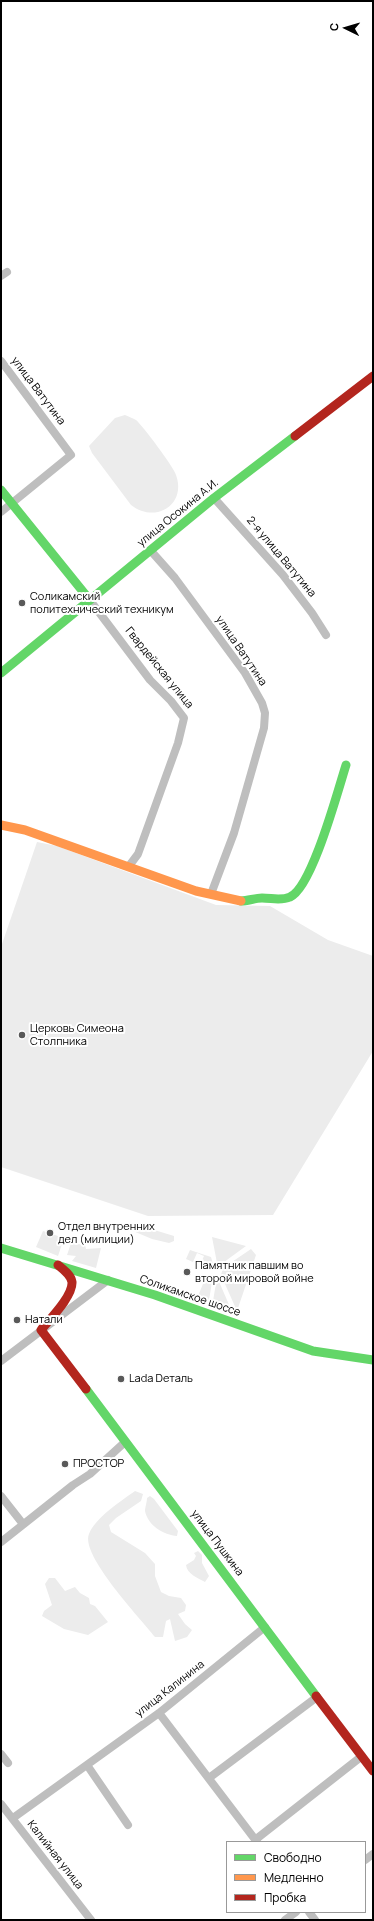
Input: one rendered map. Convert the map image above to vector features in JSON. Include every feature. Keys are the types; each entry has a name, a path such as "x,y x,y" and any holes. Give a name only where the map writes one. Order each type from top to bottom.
{"main road":[{"name":"улица Осокина А.И.","path":"1,673 214,498 373,376"},
{"name":"Гвардейская улица","path":"1,490 90,599"},
{"path":"1,825 25,830 196,890 228,899 243,901 262,898 282,899 291,897 298,892 317,856 346,765"},
{"name":"Соликамское шоссе","path":"1,1248 155,1295 291,1344 314,1350 373,1360"},
{"path":"41,1330 68,1296 71,1288 72,1282 68,1274 57,1264"},
{"name":"улица Пушкина","path":"41,1330 373,1771"}],"street":[{"name":"улица Ватутина","path":"1,360 71,455 12,504"},
{"name":"2-я улица Ватутина","path":"214,498 283,575 312,613 326,635"},
{"path":"1,512 12,504"},
{"name":"улица Ватутина","path":"151,551 175,578 245,673 262,703 265,713 264,728 238,821 211,894"},
{"name":"Гвардейская улица","path":"90,599 150,680 171,701 184,718 178,742 138,854 129,866"},
{"path":"1,1361 108,1280"},
{"path":"1,1542 90,1474 125,1442"},
{"path":"1,1496 23,1524"},
{"name":"улица Калинина","path":"13,1818 159,1713 265,1627"},
{"path":"209,1778 317,1697"},
{"path":"159,1713 256,1841 362,1756"},
{"path":"1,1754 8,1763"},
{"path":"87,1765 128,1825"},
{"name":"Калийная улица","path":"1,1804 92,1920"},
{"path":"285,1920 295,1913"}],"shaded area":[{"path":"125,415 136,420 151,437 176,475 178,486 177,495 173,503 159,512 150,513 131,505 92,453 89,446 115,418"},
{"path":"37,842 57,846 216,905 270,906 328,940 373,956 373,1051 273,1215 148,1216 1,1167 1,947"},
{"path":"138,1225 174,1236 174,1241 169,1243 152,1239 133,1231 133,1226"},
{"path":"43,1231 64,1238 58,1256 36,1247"},
{"path":"212,1237 246,1246 220,1265 217,1263"},
{"path":"71,1243 85,1245 86,1249 101,1248 96,1268 72,1261 76,1256 67,1255"},
{"path":"251,1249 256,1255 237,1311 221,1275 223,1268"},
{"path":"190,1250 211,1257 213,1264 210,1266 200,1265 204,1256 197,1253 193,1262 186,1259"},
{"path":"212,1275 209,1300 198,1296 205,1279"},
{"path":"217,1277 230,1307 213,1301"},
{"path":"135,1491 143,1494 141,1501 116,1518 109,1525 111,1532 145,1553 155,1564 155,1576 161,1592 169,1596 181,1598 186,1605 185,1611 178,1614 185,1624 192,1630 187,1637 175,1641 170,1619 166,1621 163,1637 155,1637 113,1587 102,1571 89,1544 89,1534 102,1516"},
{"path":"150,1496 154,1499 178,1531 177,1536 162,1532 149,1521 145,1511 147,1498"},
{"path":"198,1551 202,1555 202,1563 209,1576 205,1582 188,1571 186,1565 194,1560 196,1556 194,1553"},
{"path":"49,1578 55,1578 65,1591 75,1587 80,1593 89,1598 90,1604 95,1606 108,1622 88,1635 64,1629 42,1616 44,1611 52,1605 45,1584"}],"traffic: fast":[{"path":"1,673 214,498 295,436"},
{"path":"1,490 89,599"},
{"path":"241,901 259,898 287,898 298,890 307,876 315,858 331,815 346,765"},
{"path":"1,1248 155,1295 313,1351 373,1360"},
{"path":"86,1389 316,1696"}],"traffic: slow":[{"path":"1,825 25,830 196,891 241,901"}],"traffic: jam":[{"path":"295,436 373,376"},
{"path":"58,1265 70,1277 72,1282 71,1288 65,1300 41,1330 86,1389"},
{"path":"316,1696 373,1771"}],"place":[{"name":"Соликамский политехнический техникум","path":"22,603"},
{"name":"Церковь Симеона Столпника","path":"22,1035"},
{"name":"Отдел внутренних дел (милиции)","path":"50,1233"},
{"name":"Памятник павшим во второй мировой войне","path":"187,1272"},
{"name":"Натали","path":"17,1320"},
{"name":"Lada Dеталь","path":"121,1379"},
{"name":"ПРОСТОР","path":"65,1464"}]}
